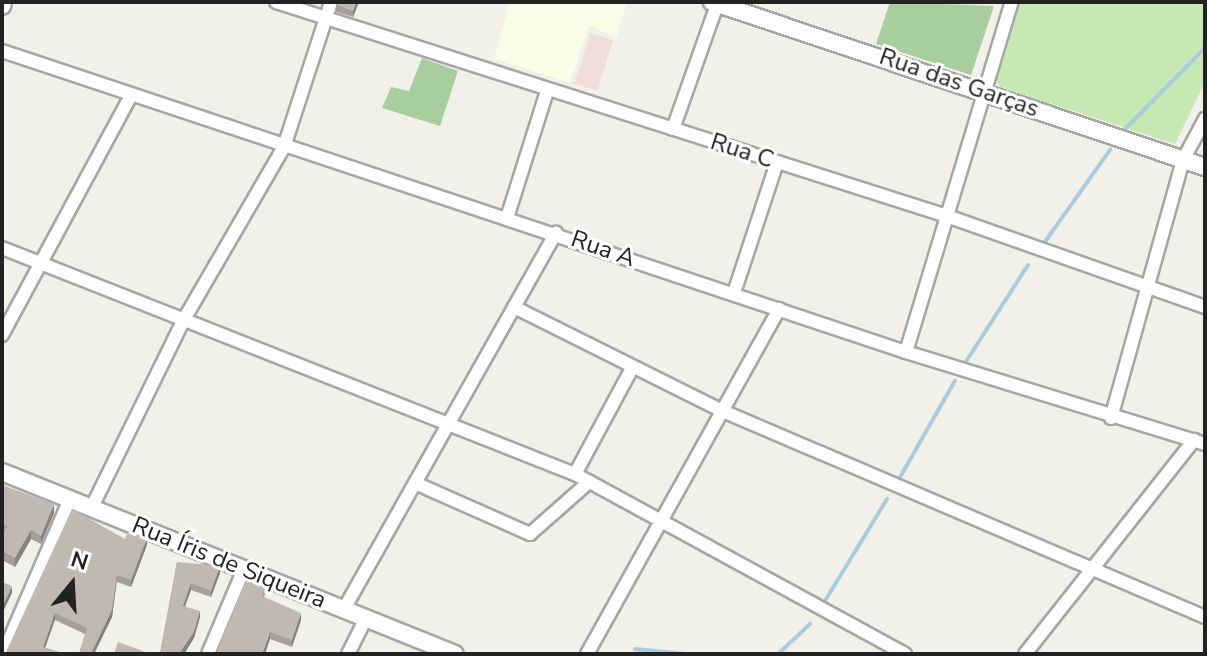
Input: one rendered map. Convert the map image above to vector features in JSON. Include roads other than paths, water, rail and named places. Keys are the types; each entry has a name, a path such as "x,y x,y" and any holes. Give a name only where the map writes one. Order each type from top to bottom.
{"street":[{"name":"Rua C","path":"276,2 547,91 944,215 1205,307"},
{"path":"92,507 183,321 284,147 331,2"},
{"path":"906,352 944,215 1012,2"},
{"path":"673,129 716,3"},
{"name":"Rua das Garças","path":"716,3 1205,167"},
{"name":"Rua A","path":"2,51 130,97 556,233 906,352 1111,418 1199,442"},
{"path":"507,218 547,91"},
{"path":"2,335 42,267 130,97"},
{"path":"1111,418 1183,160 1205,119"},
{"path":"734,293 777,162"},
{"path":"344,609 556,233"},
{"path":"2,248 42,267 450,421 575,474 905,654"},
{"path":"514,307 725,412 1094,565 1205,617"},
{"path":"587,654 665,523 779,309"},
{"path":"575,474 632,368"},
{"path":"1025,654 1094,565 1199,442"},
{"name":"Rua Íris de Siqueira","path":"2,472 455,654"},
{"path":"415,483 530,534 589,482"},
{"path":"3,654 70,499"},
{"path":"208,654 243,571"},
{"path":"348,654 366,618"}],"waterway":[{"path":"1124,130 1205,48"},
{"path":"1042,246 1110,150"},
{"path":"967,360 1028,265"},
{"path":"899,479 955,381"},
{"path":"823,604 887,499"},
{"path":"778,654 810,624"},
{"path":"635,649 686,654"}]}
